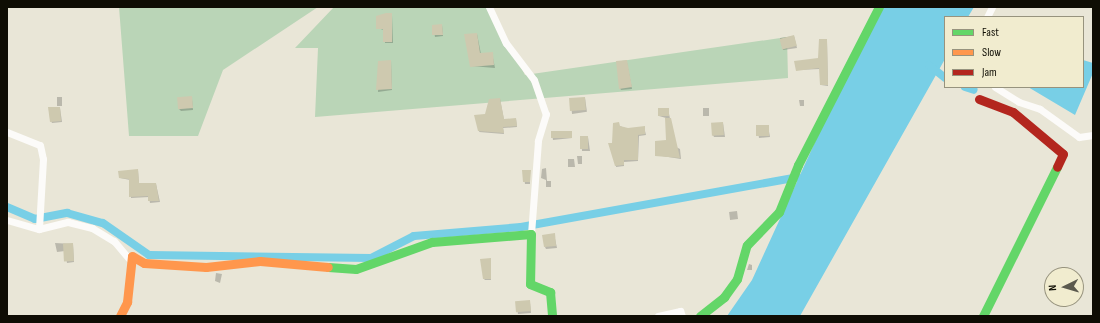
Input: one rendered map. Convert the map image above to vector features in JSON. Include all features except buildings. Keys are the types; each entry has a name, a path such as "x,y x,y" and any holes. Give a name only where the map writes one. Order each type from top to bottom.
{"street":[{"path":"489,7 506,43 534,80 546,114 538,141 532,217 530,284 550,292 552,316"},
{"path":"700,316 724,297 737,279 747,245 779,212 797,171 879,7"},
{"path":"988,16 992,7"},
{"path":"997,88 1019,102 1040,109 1079,137 1093,135"},
{"path":"979,99 1013,112 1063,154 982,316"},
{"path":"7,132 40,144 43,159 39,229"},
{"path":"7,220 39,229 68,222 92,228 114,241 129,259 127,302 124,314 120,316"},
{"path":"129,259 132,256 144,263 206,268 260,261 356,269 432,242 532,232"},
{"path":"658,316 680,311 682,316"}],"green space":[{"path":"119,7 318,7 223,70 198,136 129,136"},
{"path":"334,7 491,7 525,75 787,37 788,78 315,117 318,48 295,48"}],"water":[{"path":"883,7 974,7 969,16 944,16 944,61 800,316 727,316 752,280 843,81"},
{"path":"1084,60 1093,63 1093,73 1075,115 1030,88 1084,88"}],"waterway":[{"path":"929,65 944,77"},
{"path":"968,88 974,90"},
{"path":"7,207 35,219 67,213 103,223 149,255 371,258 414,236 521,227 798,177"}],"traffic: fast":[{"path":"700,316 724,297 737,279 747,245 779,212 798,165 879,7"},
{"path":"983,316 1057,167"},
{"path":"328,267 356,269 432,242 531,234 530,284 550,292 552,316"}],"traffic: slow":[{"path":"120,316 127,302 132,256 144,263 206,267 260,261 328,267"}],"traffic: jam":[{"path":"979,99 1013,112 1063,154 1057,167"}]}
